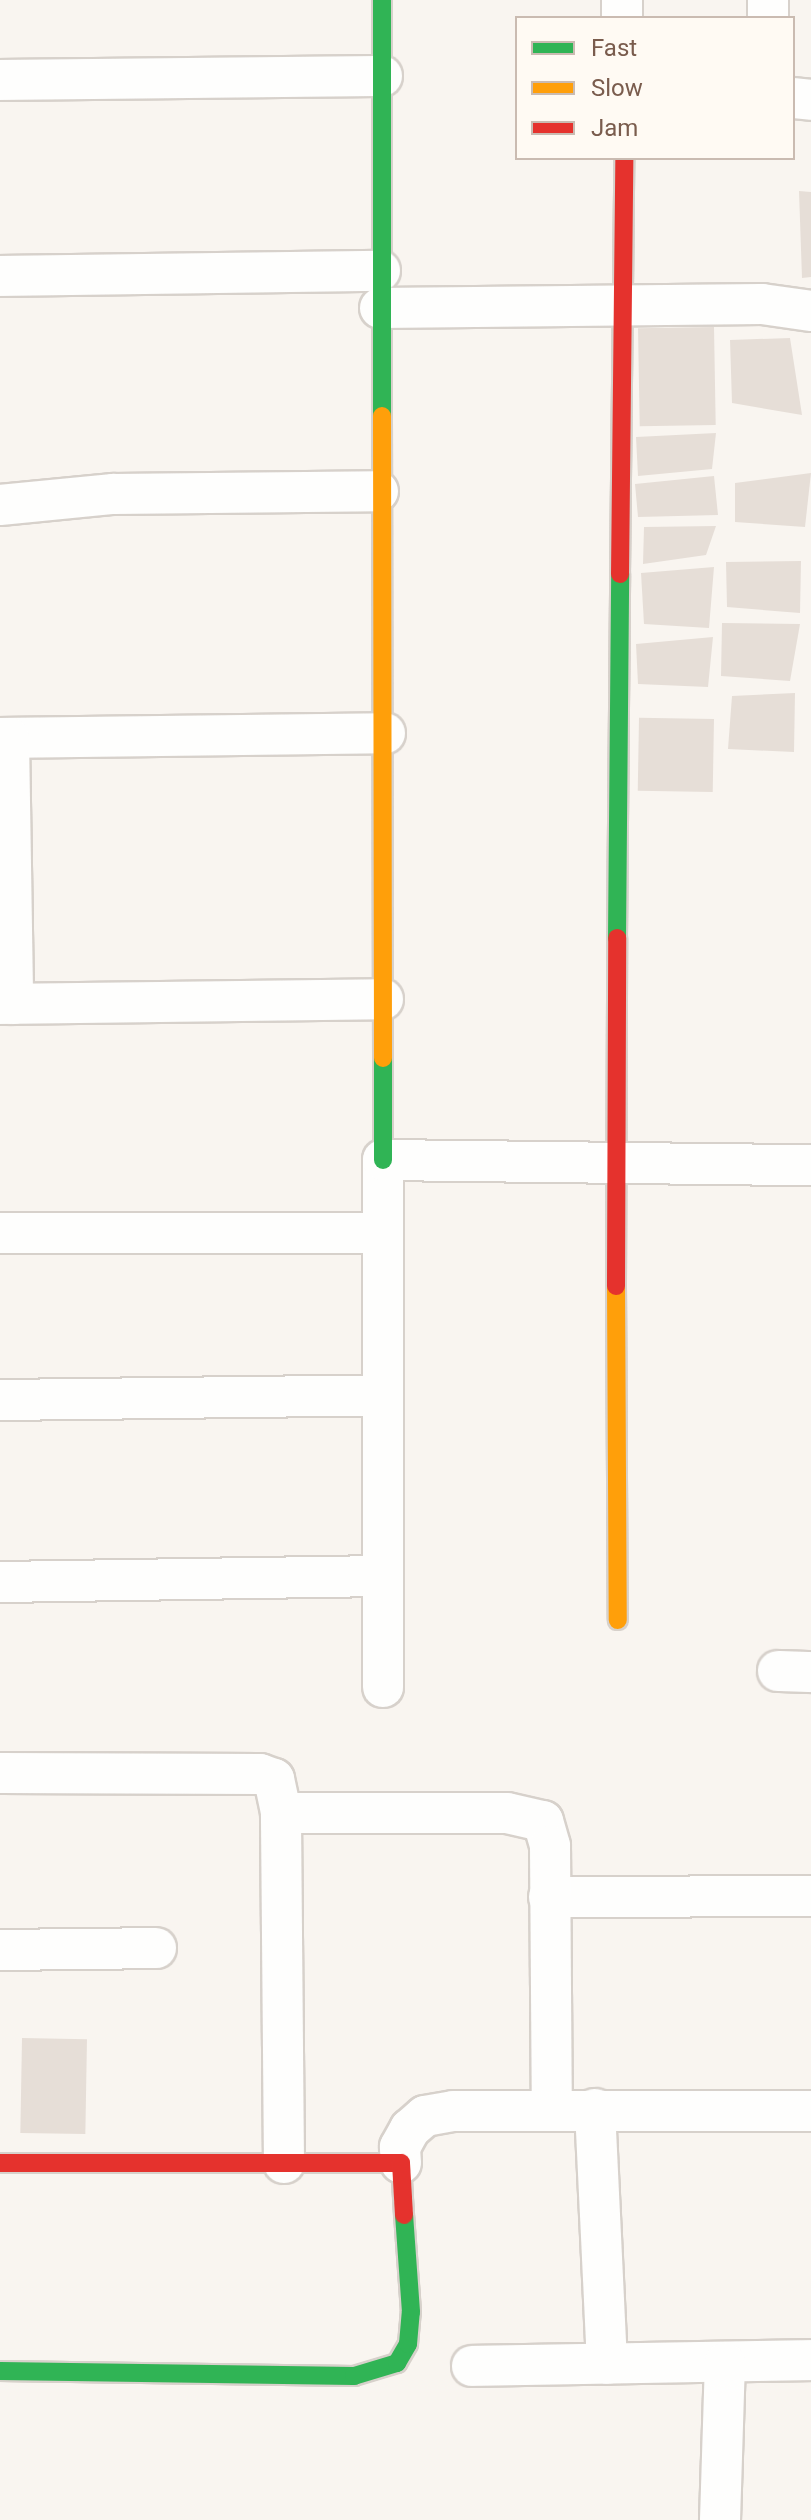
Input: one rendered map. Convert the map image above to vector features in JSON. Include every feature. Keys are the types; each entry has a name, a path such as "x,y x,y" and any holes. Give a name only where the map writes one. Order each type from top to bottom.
{"street":[{"path":"382,0 378,491 385,733 383,1687"},
{"path":"0,80 382,76"},
{"path":"618,1620 615,1163 624,160"},
{"path":"0,276 380,289 625,306 762,304 811,311"},
{"path":"0,505 113,494 378,491"},
{"path":"383,999 6,1004 4,738 385,733"},
{"path":"383,1160 811,1165"},
{"path":"0,1233 383,1233"},
{"path":"0,1400 383,1395"},
{"path":"0,1582 383,1576"},
{"path":"0,1773 260,1774 274,1779 281,1813 284,2163"},
{"path":"281,1813 530,1815 548,1828 552,2109"},
{"path":"549,1897 811,1896"},
{"path":"0,1950 156,1948"},
{"path":"0,2371 354,2376 397,2363 408,2344 411,2312 400,2147 425,2116 552,2109 811,2111"},
{"path":"595,2109 607,2364"},
{"path":"0,2163 401,2163"},
{"path":"472,2366 811,2360"},
{"path":"720,2520 725,2363"}],"building":[{"path":"799,191 811,192 811,277 802,278"},
{"path":"714,327 716,425 640,426 638,328"},
{"path":"790,338 802,415 732,403 730,340"},
{"path":"716,433 712,469 638,476 636,437"},
{"path":"811,473 805,527 735,522 735,483"},
{"path":"714,476 718,515 638,517 635,484"},
{"path":"716,526 706,555 643,564 644,527"},
{"path":"801,561 800,613 727,607 726,562"},
{"path":"714,567 709,628 644,624 641,573"},
{"path":"722,623 800,624 790,681 721,676"},
{"path":"713,637 708,687 638,684 636,644"},
{"path":"795,693 794,752 728,749 732,696"},
{"path":"639,718 714,719 713,792 638,791"},
{"path":"22,2038 87,2039 85,2134 20,2133"}],"traffic: fast":[{"path":"382,0 382,416"},
{"path":"617,938 620,574"},
{"path":"383,1058 383,1160"},
{"path":"0,2371 354,2376 397,2363 408,2344 411,2312 404,2215"}],"traffic: slow":[{"path":"382,416 383,1058"},
{"path":"616,1286 618,1620"}],"traffic: jam":[{"path":"620,574 624,160"},
{"path":"616,1286 617,938"},
{"path":"0,2163 401,2163 404,2215"}]}
